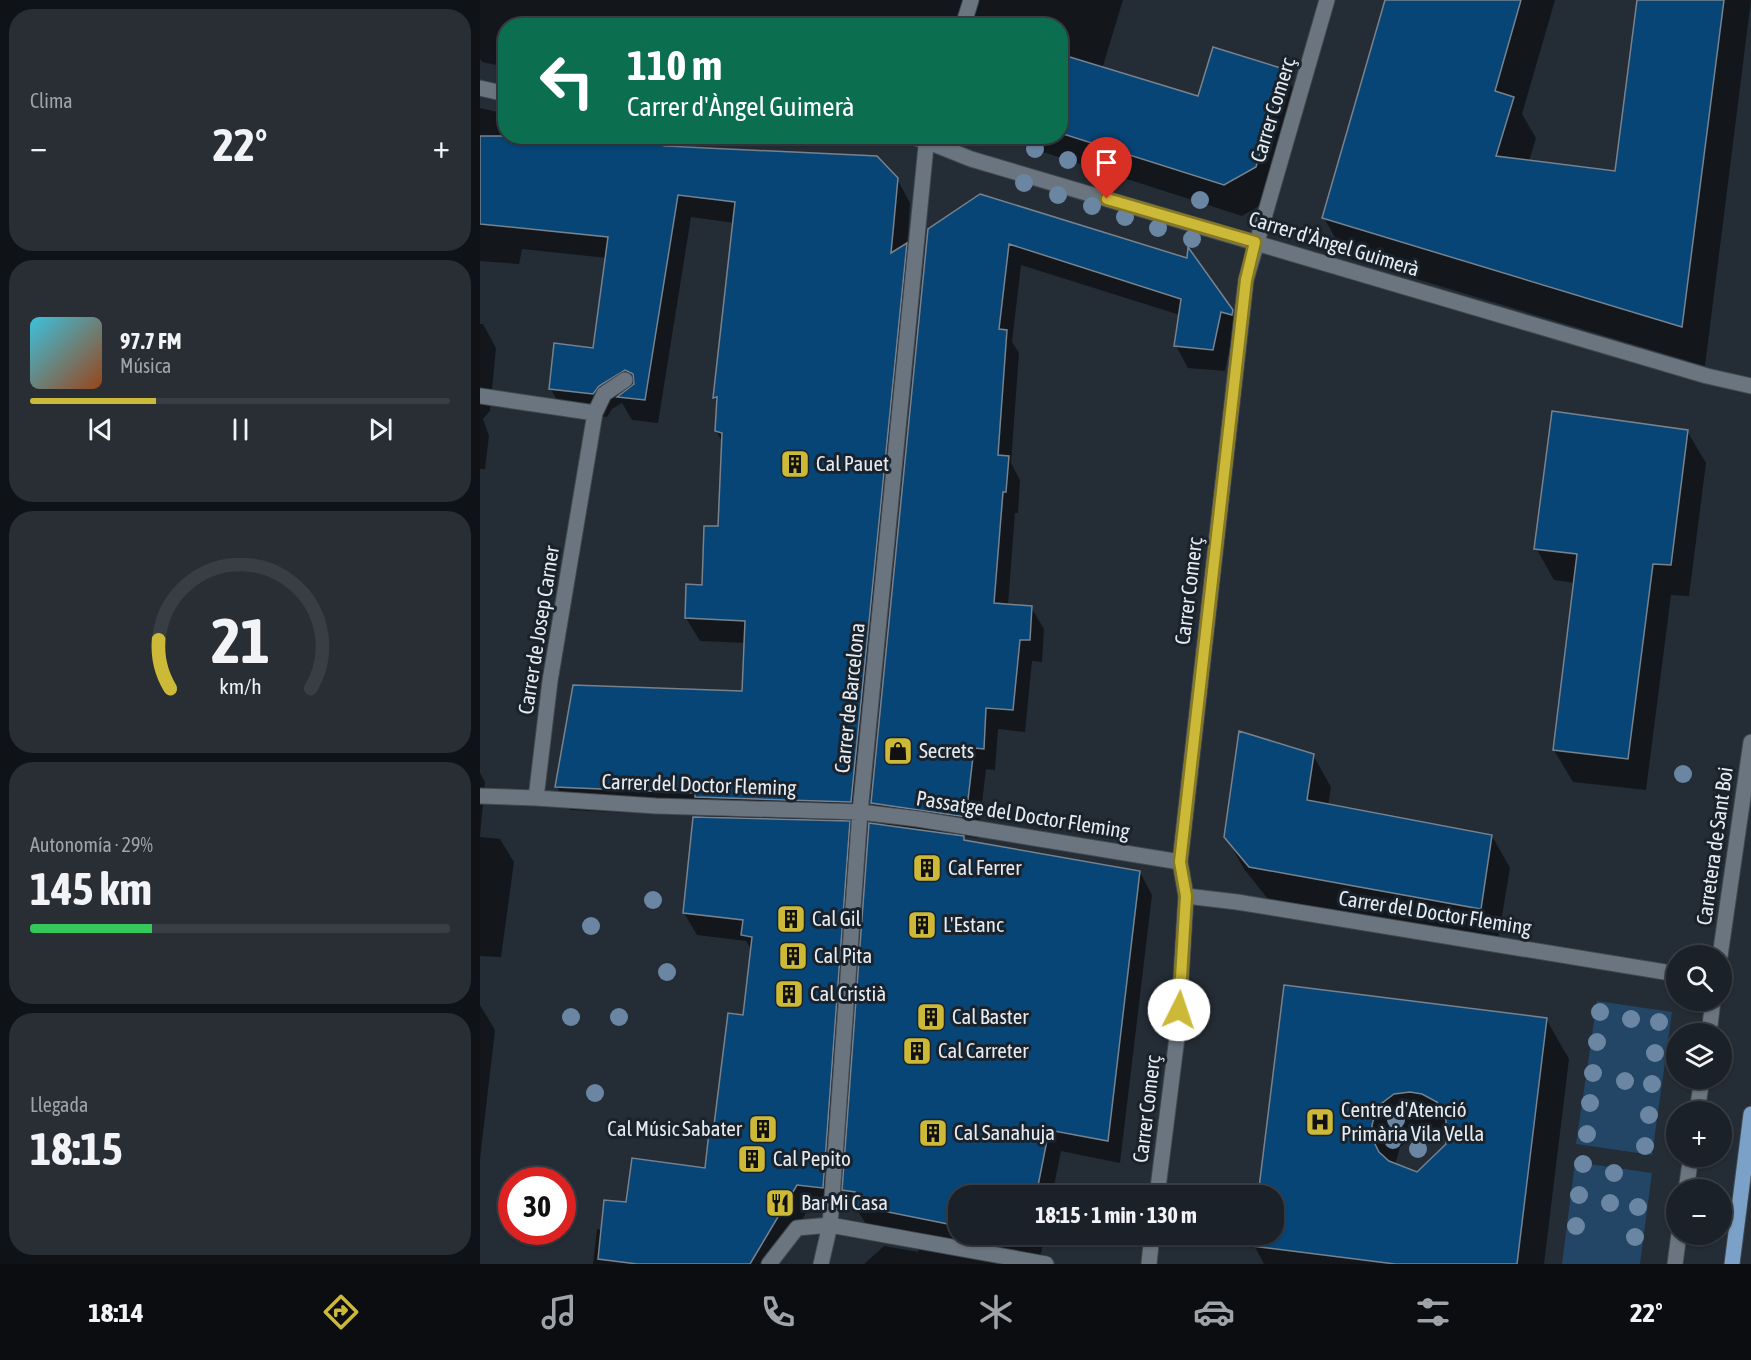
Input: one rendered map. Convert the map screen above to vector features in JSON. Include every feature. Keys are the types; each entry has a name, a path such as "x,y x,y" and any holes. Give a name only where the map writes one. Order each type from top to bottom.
{"main road":[{"path":"1732,1264 1751,1114"}],"street":[{"path":"965,18 971,0"},
{"name":"Carrer Comerç","path":"1158,1185 1178,1029 1186,896 1180,862 1246,280 1255,242 1327,0"},
{"path":"480,88 498,92"},
{"name":"Carrer de Barcelona","path":"821,1264 830,1225 860,812 926,144"},
{"name":"Carrer d'Àngel Guimerà","path":"937,144 971,159 1695,373 1751,386"},
{"name":"Carrer de Josep Carner","path":"536,798 550,681 595,413 604,394 625,380"},
{"path":"480,396 595,413"},
{"name":"Carretera de Sant Boi","path":"1722,945 1751,742"},
{"path":"480,796 536,798"},
{"name":"Carrer del Doctor Fleming","path":"536,798 656,806 860,812"},
{"name":"Passatge del Doctor Fleming","path":"860,812 918,819 1180,862"},
{"name":"Carrer del Doctor Fleming","path":"1186,896 1237,902 1666,972"},
{"path":"769,1264 797,1228 830,1225 1046,1264"},
{"path":"1149,1264 1151,1245"},
{"path":"1675,1264 1678,1245"}],"shaded area":[{"path":"1597,1001 1672,1012 1670,1023 1666,1023 1666,1055 1652,1155 1576,1144"},
{"path":"1575,1162 1652,1173 1640,1264 1562,1264"}],"building":[{"path":"1385,0 1521,0 1495,91 1514,97 1496,156 1615,171 1637,0 1724,0 1682,327 1322,218"},
{"path":"1213,47 1284,69 1256,167 1224,185 1068,136 1068,56 1198,96"},
{"path":"480,136 498,136 498,144 657,144 877,156 898,178 891,253 907,243 851,802 695,797 695,793 555,787 573,685 742,691 745,621 685,618 686,584 702,585 704,526 718,526 722,433 715,431 717,397 713,398 735,202 678,195 645,400 617,397 634,384 633,374 625,370 599,386 593,394 549,389 554,343 593,348 608,237 480,224"},
{"path":"980,194 1187,258 1188,247 1233,310 1232,315 1221,312 1213,350 1174,346 1181,299 1009,244 999,329 1007,330 998,455 1009,456 1006,492 1003,492 994,603 1032,606 1030,640 1020,640 1013,710 986,708 984,749 974,748 966,817 871,803 928,229"},
{"path":"1552,411 1688,430 1671,565 1653,564 1628,759 1553,750 1577,554 1534,549"},
{"path":"1239,731 1314,754 1307,800 1492,835 1481,909 1249,867 1224,837"},
{"path":"693,817 850,821 823,1188 797,1185 750,1264 637,1264 598,1259 604,1200 626,1202 632,1158 705,1168 709,1132 713,1133 728,1013 743,1015 752,937 741,935 743,920 683,913"},
{"path":"869,823 964,836 964,840 1140,871 1108,1141 1049,1130 1038,1185 948,1185 948,1224 853,1205 855,1192 842,1190"},
{"name":"Centre d'Atenció Primària Vila Vella","path":"1284,985 1547,1018 1517,1264 1395,1264 1252,1246 1284,1245 1284,1185 1259,1185","holes":["1410,1092 1422,1094 1437,1102 1446,1120 1446,1144 1417,1172 1389,1161 1379,1152 1373,1140 1372,1125 1377,1107 1394,1094"]}],"place":[{"name":"Cal Pauet","path":"795,464"},
{"name":"Secrets","path":"898,751"},
{"name":"Cal Ferrer","path":"927,868"},
{"name":"Cal Gil","path":"791,919"},
{"name":"L'Estanc","path":"922,925"},
{"name":"Cal Pita","path":"793,956"},
{"name":"Cal Cristià","path":"789,994"},
{"name":"Cal Baster","path":"931,1017"},
{"name":"Cal Carreter","path":"917,1051"},
{"name":"Centre d'Atenció Primària Vila Vella","path":"1320,1122"},
{"name":"Cal Músic Sabater","path":"763,1129"},
{"name":"Cal Sanahuja","path":"933,1133"},
{"name":"Cal Pepito","path":"752,1159"},
{"name":"Bar Mi Casa","path":"780,1203"}],"route":[{"path":"1107,199 1255,242 1246,280 1180,862 1186,896 1179,1010"}]}
